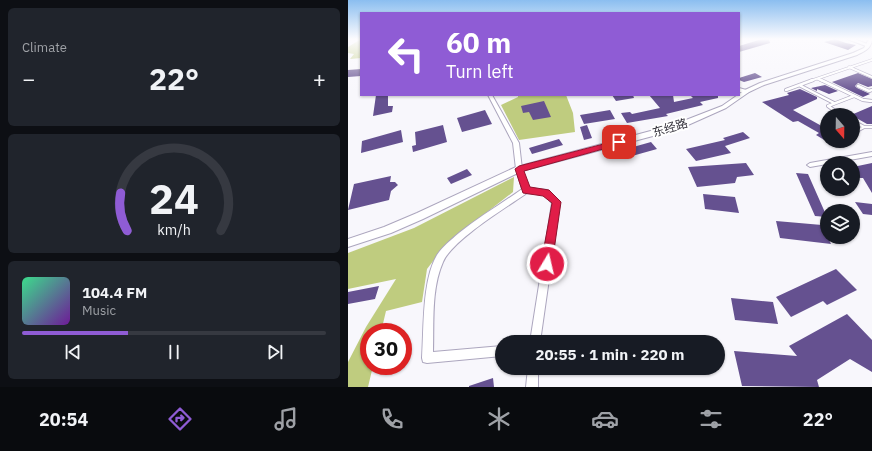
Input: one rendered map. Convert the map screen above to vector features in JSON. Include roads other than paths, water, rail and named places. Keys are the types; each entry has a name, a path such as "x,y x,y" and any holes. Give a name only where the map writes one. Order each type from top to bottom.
{"main road":[{"name":"东经路","path":"743,90 845,57"},
{"name":"东经路","path":"348,242 388,230 519,169 676,127 724,107 736,96"}],"street":[{"path":"491,96 516,143 519,169 526,190"},
{"path":"810,165 872,154"},
{"path":"495,352 427,358 431,289 440,258 451,245 526,190 545,192 556,202 536,335"},
{"path":"532,387 533,375"}],"lane":[{"path":"786,90 872,60"},
{"path":"849,67 872,77"},
{"path":"818,79 863,100 872,101"},
{"path":"799,85 834,103"},
{"path":"858,86 870,92 872,90"},
{"path":"831,108 828,106 854,96"},
{"path":"860,125 864,127 872,127"},
{"path":"860,129 864,127"}]}
